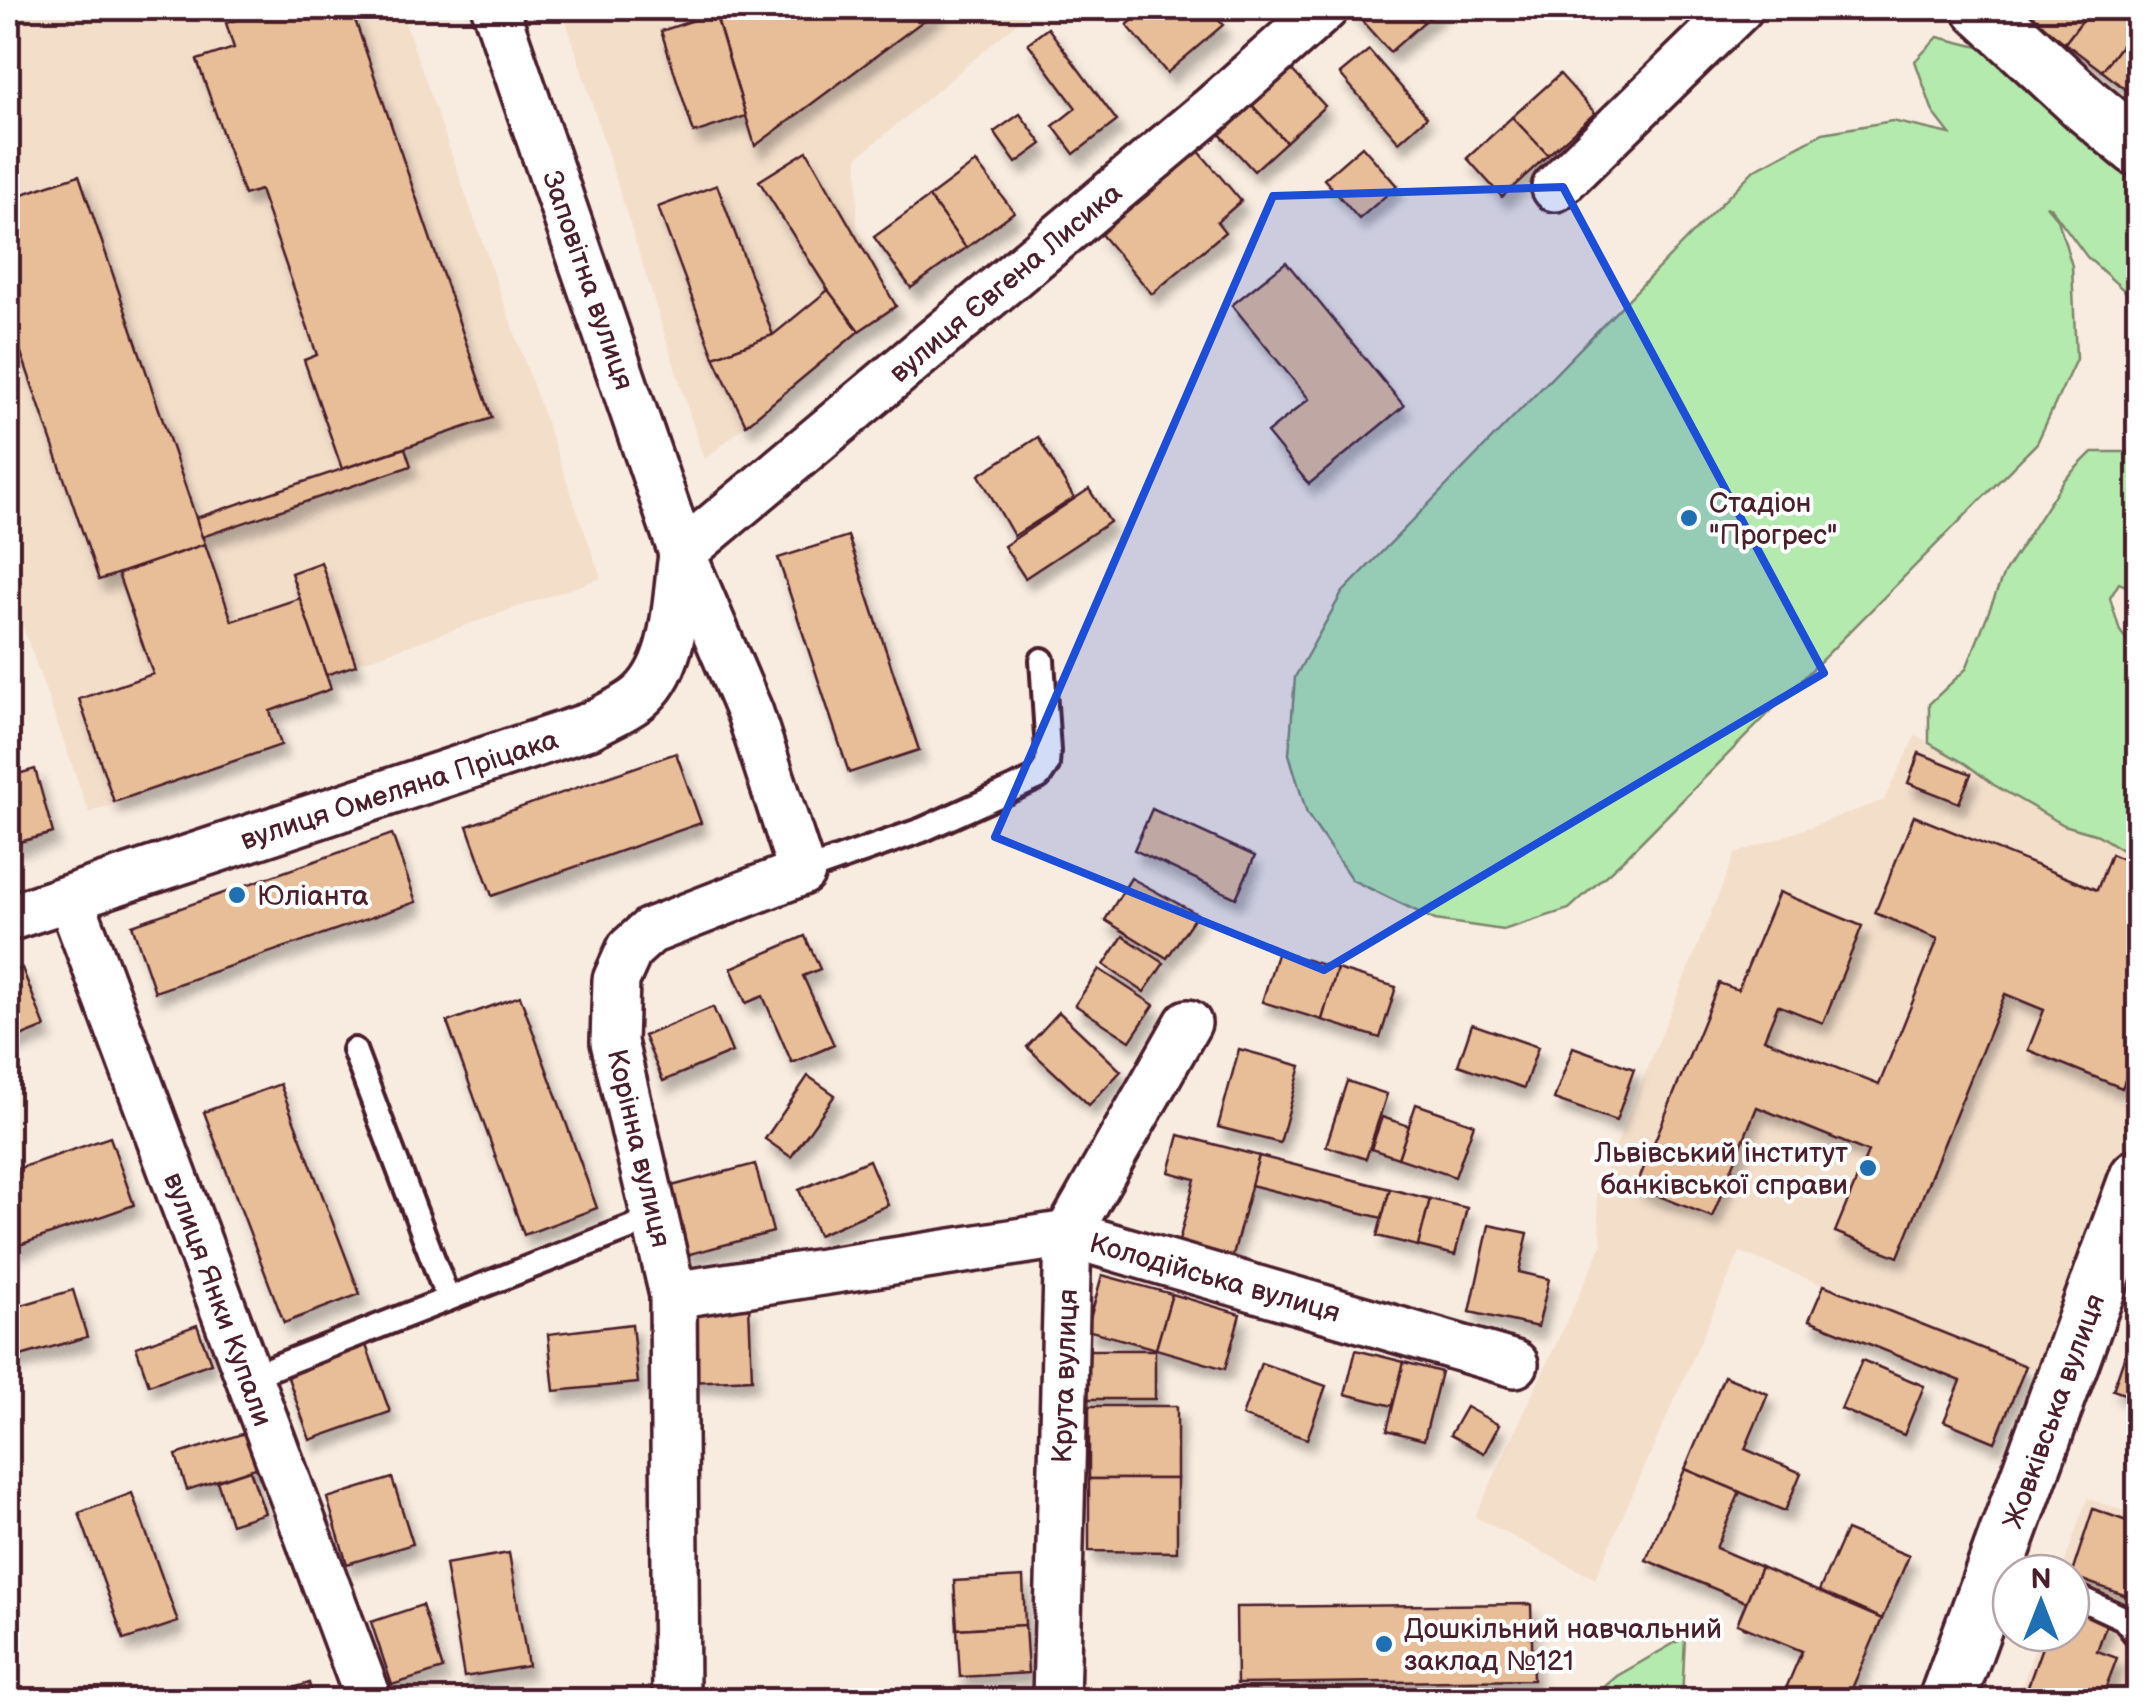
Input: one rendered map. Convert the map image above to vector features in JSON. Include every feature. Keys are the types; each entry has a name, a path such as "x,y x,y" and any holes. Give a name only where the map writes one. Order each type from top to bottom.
{"street":[{"name":"Заповітна вулиця","path":"495,8 682,553"},
{"name":"вулиця Євгена Лисика","path":"682,553 1213,108 1325,8"},
{"path":"1555,188 1740,8"},
{"path":"1981,8 2138,148"},
{"path":"682,553 750,713 802,872"},
{"name":"вулиця Омеляна Пріцака","path":"8,918 589,726 638,698 656,676 668,652 682,553"},
{"name":"Корінна вулиця","path":"676,1700 674,1296 614,1042 616,980 630,948 650,930 802,872"},
{"name":"вулиця Янки Купали","path":"70,898 369,1700"},
{"name":"Крута вулиця","path":"1056,1700 1068,1234 1188,1023"},
{"name":"Жовківська вулиця","path":"1948,1700 2005,1563 2138,1177"},
{"name":"Колодійська вулиця","path":"674,1296 1068,1234 1515,1364"}],"lane":[{"path":"802,872 922,830 1039,777 1048,750 1042,660"},
{"path":"354,1050 448,1299"},
{"path":"249,1377 655,1218"},
{"path":"2091,1603 2123,1618 2138,1636"}],"highlighted area":[{"path":"1563,187 1824,673 1324,970 995,837 1273,196"}],"shaded area":[{"path":"8,8 400,8 601,578 327,674 331,689 270,711 281,745 89,813 8,585"},
{"path":"562,8 1035,8 858,157 857,227 896,306 859,331 704,460"},
{"name":"Львівський інститут банківської справи","path":"1915,736 2138,824 2138,1141 2052,1377 1740,1252 1595,1579 1475,1517 1602,1245 1596,1194 1735,854 1884,800"},
{"path":"2087,1498 2138,1516 2138,1700 2017,1700 2033,1653 2091,1653 2091,1553 2068,1553"}],"green space":[{"name":"Стадіон \"Прогрес\"","path":"1938,37 1999,52 2138,169 2138,303 2087,257 2051,208 2046,206 2058,220 2072,266 2076,359 2037,443 1624,859 1569,909 1503,930 1435,920 1352,880 1307,814 1289,754 1295,677 1342,593 1754,170 1823,133 1892,121 1950,134 1933,112 1915,61"},
{"path":"2092,452 2127,452 2138,457 2138,591 2119,583 2110,598 2120,631 2138,656 2138,785 2131,806 2138,811 2138,860 2098,835 2064,825 1929,743 1929,704 1966,669 2004,573 2064,480"},
{"path":"1685,1637 1682,1700 1589,1700 1617,1676"}],"building":[{"path":"273,8 351,8 492,418 342,469 304,360 317,355 260,190 244,195 197,60 234,48 226,23"},
{"path":"723,8 913,8 923,21 755,146 715,13"},
{"path":"913,8 942,8 923,21"},
{"path":"1148,8 1208,8 1223,25 1167,73 1127,25"},
{"path":"1350,8 1411,8 1424,22 1390,52"},
{"path":"1411,8 1441,8 1424,22"},
{"path":"2019,8 2092,8 2065,43"},
{"path":"2092,8 2127,8 2138,16 2138,23 2102,71 2065,43"},
{"path":"715,13 746,116 694,133 661,31"},
{"path":"2138,23 2138,99 2102,71"},
{"path":"1048,28 1117,121 1074,154 1053,126 1076,108 1028,43"},
{"path":"1369,50 1427,117 1399,142 1340,74"},
{"path":"1288,66 1325,106 1286,142 1249,102"},
{"path":"1560,74 1595,113 1548,155 1512,117"},
{"path":"1249,102 1286,142 1254,171 1217,131"},
{"path":"1020,114 1042,144 1016,163 994,132"},
{"path":"1512,117 1548,155 1502,197 1467,158"},
{"path":"1362,146 1397,186 1359,219 1324,179"},
{"path":"1197,149 1241,201 1217,222 1225,232 1152,294 1099,232"},
{"path":"807,151 896,306 859,331 828,290 759,181"},
{"path":"976,162 1014,212 966,248 929,197"},
{"path":"79,175 205,544 99,580 17,341 8,344 8,199"},
{"path":"717,185 773,335 714,357 658,207"},
{"path":"929,197 966,248 911,288 874,237"},
{"path":"1286,262 1404,406 1309,484 1267,433 1309,399 1232,305"},
{"path":"828,290 859,331 746,425 714,357 773,335"},
{"path":"1038,437 1074,498 1014,536 979,475"},
{"path":"405,448 411,466 202,537 196,518"},
{"path":"1089,489 1110,522 1025,578 1004,546"},
{"path":"848,536 919,750 849,773 778,558"},
{"path":"205,544 232,621 300,598 331,689 270,711 281,745 114,802 79,699 153,674 118,574"},
{"path":"321,562 356,665 326,675 291,573"},
{"path":"676,753 701,823 492,896 467,826"},
{"path":"1919,753 1971,774 1959,803 1908,783"},
{"path":"35,769 53,833 8,845 8,777"},
{"path":"1152,809 1255,856 1236,898 1134,850"},
{"path":"1914,816 2097,890 2111,854 2138,866 2138,1047 2122,1088 2028,1050 2044,1010 2005,994 1898,1257 1835,1232 1868,1152 1757,1107 1712,1217 1636,1187 1719,983 1738,990 1779,892 1862,926 1823,1023 1778,1005 1764,1039 1879,1085 1938,939 1875,913"},
{"path":"392,834 416,902 155,992 132,925"},
{"path":"1131,878 1197,914 1167,958 1105,920"},
{"path":"805,936 820,969 803,976 834,1045 792,1063 763,996 746,1003 731,968"},
{"path":"1123,936 1164,963 1144,992 1104,965"},
{"path":"1278,951 1337,969 1322,1020 1262,1002"},
{"path":"22,968 45,1027 8,1042 8,974"},
{"path":"1099,969 1154,1005 1130,1041 1075,1005"},
{"path":"1337,969 1396,987 1380,1038 1322,1020"},
{"path":"520,996 597,1208 524,1235 447,1022"},
{"path":"713,1007 732,1052 663,1081 644,1036"},
{"path":"1059,1012 1121,1071 1089,1105 1027,1047"},
{"path":"1472,1024 1538,1047 1524,1088 1458,1065"},
{"path":"1573,1047 1634,1069 1616,1121 1554,1099"},
{"path":"1239,1049 1301,1066 1280,1143 1218,1127"},
{"path":"808,1076 835,1095 791,1157 765,1139"},
{"path":"1347,1081 1387,1094 1366,1159 1326,1146"},
{"path":"280,1084 360,1294 284,1323 204,1112"},
{"path":"1416,1104 1474,1124 1455,1177 1398,1158"},
{"path":"1382,1117 1409,1126 1398,1158 1371,1149"},
{"path":"1179,1135 1259,1156 1232,1259 1178,1245 1195,1179 1169,1172"},
{"path":"110,1137 134,1205 8,1249 8,1172"},
{"path":"1259,1156 1390,1189 1382,1218 1251,1185"},
{"path":"869,1160 888,1205 818,1235 799,1190"},
{"path":"755,1164 773,1232 686,1255 668,1187"},
{"path":"1390,1189 1430,1199 1418,1246 1377,1236"},
{"path":"1430,1199 1467,1208 1455,1255 1418,1246"},
{"path":"1489,1225 1528,1233 1519,1272 1549,1279 1538,1327 1470,1312"},
{"path":"1102,1275 1172,1294 1156,1349 1087,1330"},
{"path":"1824,1285 2026,1366 1995,1442 1944,1421 1961,1381 1809,1320"},
{"path":"73,1290 87,1337 10,1359 8,1309"},
{"path":"1172,1294 1240,1314 1225,1369 1156,1349"},
{"path":"749,1305 752,1379 690,1382 687,1308"},
{"path":"632,1324 638,1383 554,1391 548,1334"},
{"path":"197,1325 211,1363 149,1385 136,1347"},
{"path":"2135,1325 2138,1326 2138,1399 2113,1390"},
{"path":"366,1345 390,1412 310,1440 286,1372"},
{"path":"1084,1350 1155,1350 1155,1399 1084,1399"},
{"path":"1356,1350 1404,1362 1393,1406 1345,1394"},
{"path":"1862,1360 1924,1386 1904,1435 1841,1409"},
{"path":"1404,1362 1441,1372 1424,1440 1387,1430"},
{"path":"1261,1363 1326,1386 1307,1439 1242,1416"},
{"path":"1724,1376 1768,1394 1745,1449 1801,1473 1785,1511 1685,1469"},
{"path":"1089,1406 1177,1406 1177,1479 1089,1479"},
{"path":"1466,1407 1499,1425 1484,1453 1450,1435"},
{"path":"251,1431 262,1466 187,1490 176,1455"},
{"path":"1685,1469 1740,1492 1716,1548 1761,1567 1746,1602 1646,1560"},
{"path":"250,1470 265,1513 231,1524 217,1481"},
{"path":"392,1478 413,1544 347,1564 327,1498"},
{"path":"1089,1479 1177,1479 1177,1552 1089,1551"},
{"path":"132,1493 178,1622 124,1640 79,1513"},
{"path":"2093,1509 2138,1525 2138,1600 2091,1583 2091,1553 2079,1553"},
{"path":"1846,1530 1909,1556 1882,1619 1819,1591"},
{"path":"509,1553 528,1666 464,1677 445,1564"},
{"path":"1761,1567 1882,1619 1847,1700 1781,1700 1802,1651 1737,1624"},
{"path":"1023,1577 1025,1625 957,1629 954,1581"},
{"name":"Дошкільний навчальний заклад №121","path":"1531,1604 1533,1680 1237,1684 1236,1607"},
{"path":"422,1605 443,1669 392,1685 371,1622"},
{"path":"2091,1614 2108,1620 2097,1651 2117,1658 2101,1700 2023,1700 2040,1653 2091,1653"},
{"path":"1025,1625 1028,1673 960,1677 957,1629"},
{"path":"309,1683 313,1697 337,1689 340,1700 283,1700 280,1692"},
{"path":"1021,1692 1023,1700 972,1700"}],"place":[{"name":"Стадіон \"Прогрес\"","path":"1689,518"},
{"name":"Юліанта","path":"237,895"},
{"name":"Львівський інститут банківської справи","path":"1868,1168"},
{"name":"Дошкільний навчальний заклад №121","path":"1384,1644"}]}
